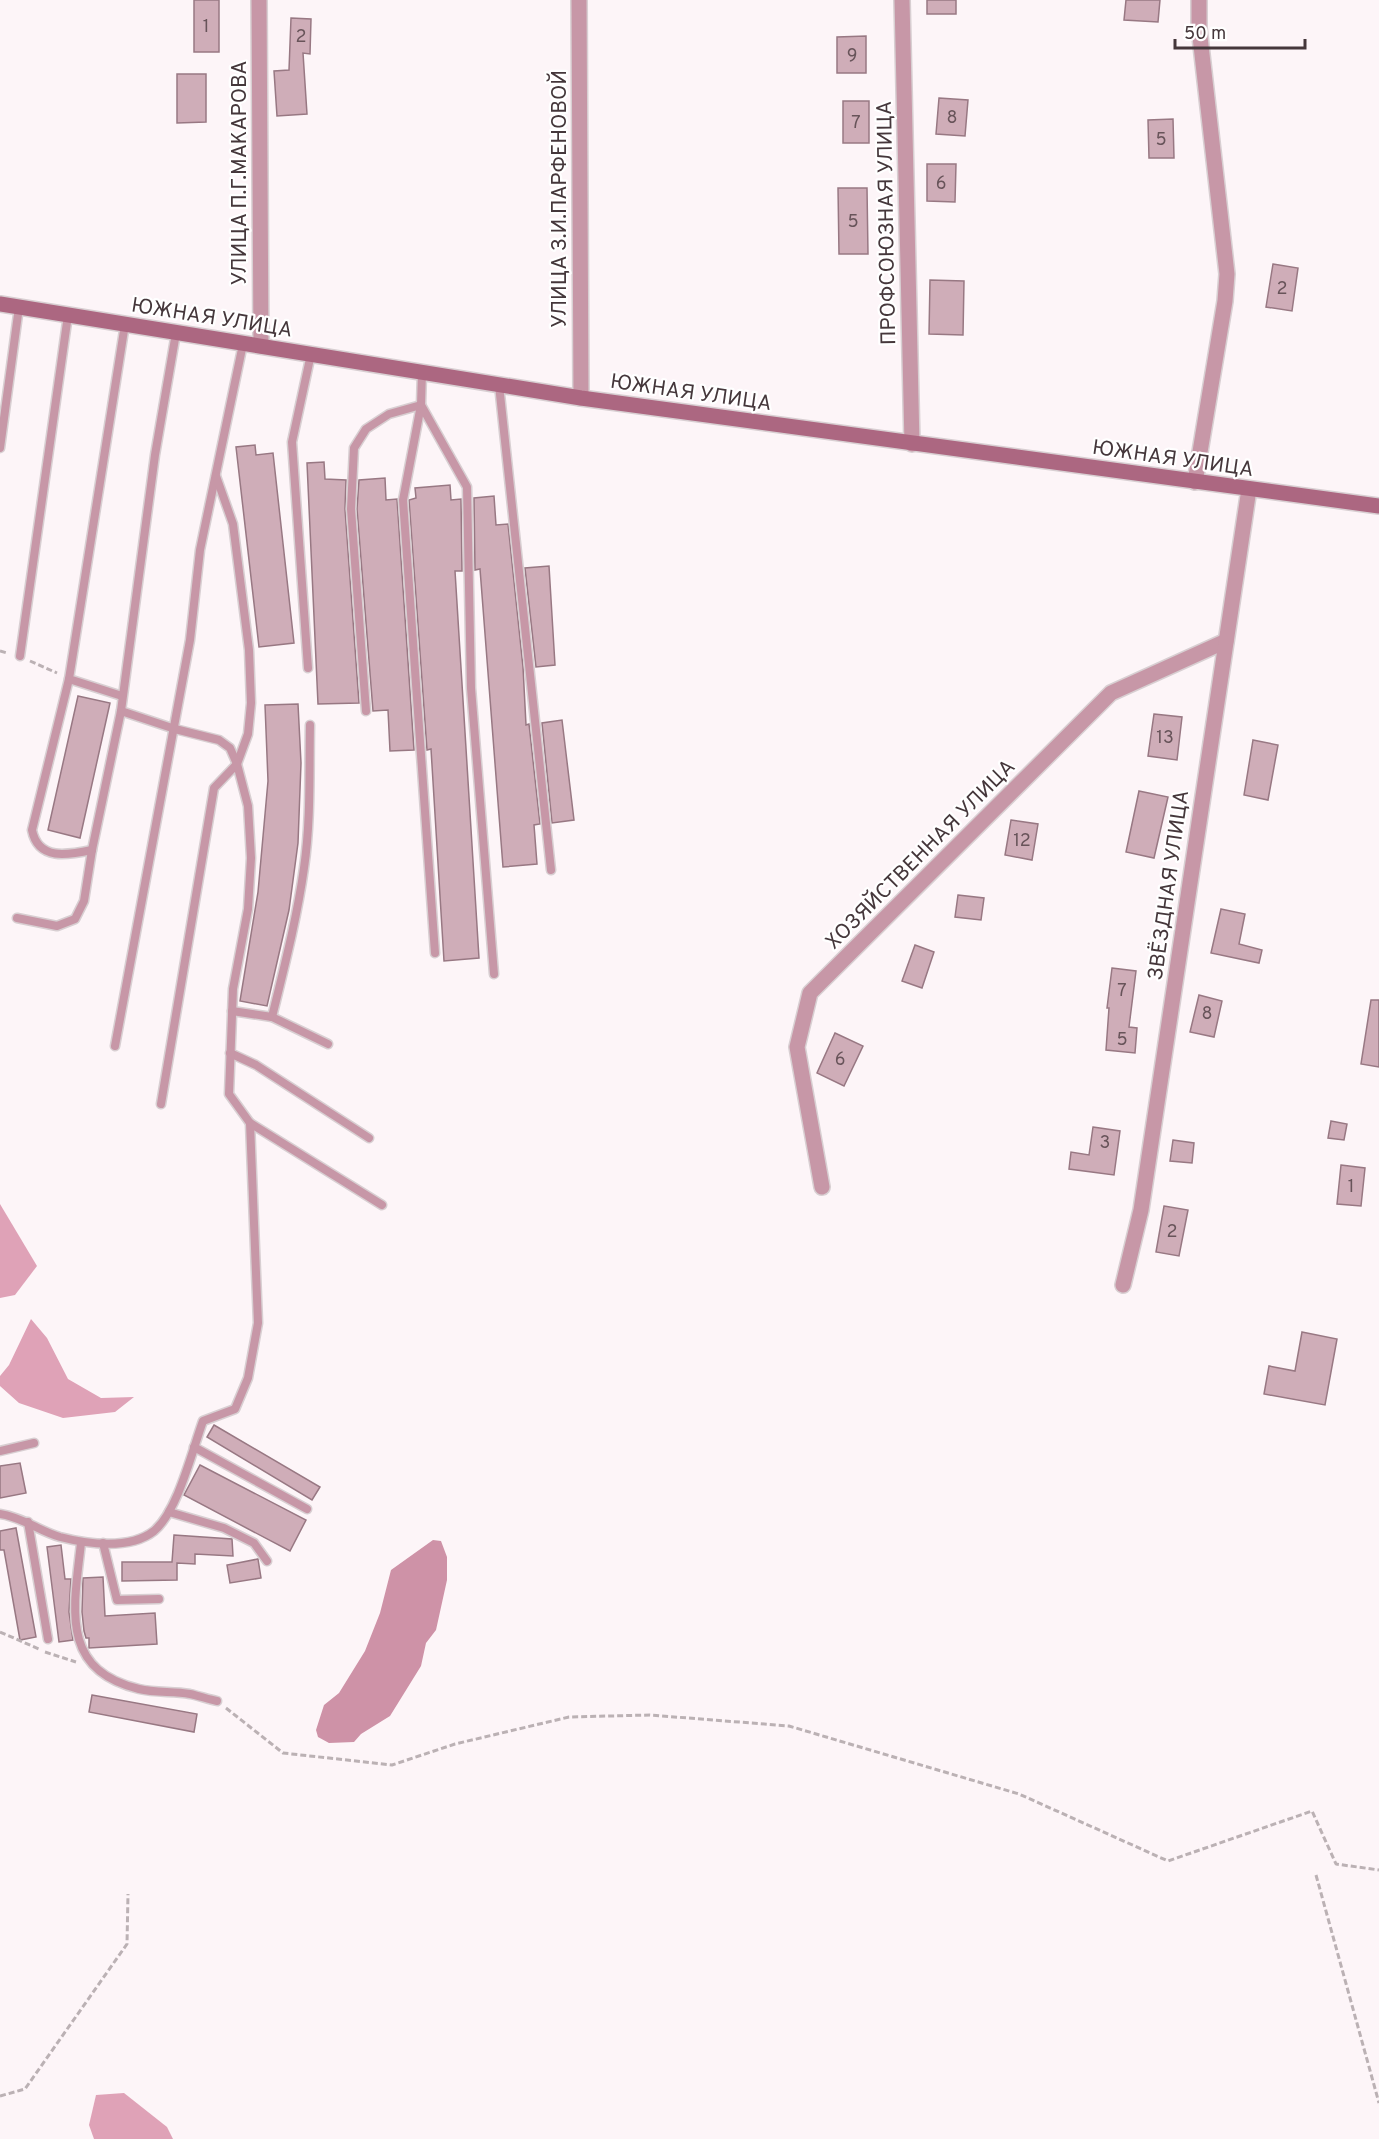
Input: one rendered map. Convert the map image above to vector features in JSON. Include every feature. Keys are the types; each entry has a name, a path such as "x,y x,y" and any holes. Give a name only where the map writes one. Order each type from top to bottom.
{"street":[{"name":"УЛИЦА П.Г.МАКАРОВА","path":"259,0 261,346"},
{"name":"УЛИЦА З.И.ПАРФЕНОВОЙ","path":"579,0 581,398"},
{"name":"ПРОФСОЮЗНАЯ УЛИЦА","path":"902,0 912,444"},
{"path":"1195,482 1226,301 1227,274 1199,28 1199,0"},
{"name":"ЮЖНАЯ УЛИЦА","path":"0,304 581,398 1379,507"},
{"name":"ЗВЁЗДНАЯ УЛИЦА","path":"1123,1286 1141,1210 1249,489"},
{"name":"ХОЗЯЙСТВЕННАЯ УЛИЦА","path":"822,1187 797,1047 810,993 1111,693 1226,641"}],"lane":[{"path":"0,448 19,307"},
{"path":"20,656 68,315"},
{"path":"92,850 61,856 44,851 34,841 32,830 69,679 125,324"},
{"path":"17,918 57,926 75,919 84,901 92,850 121,711 155,454 176,333"},
{"path":"115,1046 175,729 190,640 200,550 243,344"},
{"path":"308,668 292,442 311,354"},
{"path":"422,372 421,405 403,500 435,953"},
{"path":"499,385 550,870"},
{"path":"366,711 351,509 354,448 366,429 389,414 421,405"},
{"path":"421,405 467,487 471,688 494,974"},
{"path":"161,1104 214,788 237,764 248,734 251,703 249,650 233,524 216,475"},
{"path":"69,679 122,696"},
{"path":"121,711 175,729 219,740 230,748 237,764 248,806 251,858 248,909 233,989 229,1094 250,1123 382,1205"},
{"path":"272,1017 288,952 304,866 309,796 310,725"},
{"path":"232,1011 272,1017 328,1044"},
{"path":"230,1053 256,1065 369,1138"},
{"path":"0,1514 14,1516 55,1535 81,1543 128,1542 154,1531 169,1512 203,1421 235,1409 248,1378 258,1323 250,1123"},
{"path":"0,1451 34,1443"},
{"path":"194,1447 307,1509"},
{"path":"169,1512 224,1528 254,1543 267,1561"},
{"path":"28,1522 48,1639"},
{"path":"81,1543 75,1599 79,1644 90,1664 111,1681 132,1687 190,1694 217,1701"},
{"path":"103,1543 117,1600 159,1599"}],"path":[{"path":"0,651 20,656 69,679"},
{"path":"217,1701 284,1753 392,1765 455,1744 570,1717 650,1715 789,1726 1019,1794 1168,1861 1312,1811 1336,1864 1379,1869"},
{"path":"1316,1875 1379,2103"},
{"path":"0,2096 25,2089 127,1944 128,1894"}],"shaded area":[{"path":"0,1204 37,1266 15,1295 0,1298"},
{"path":"31,1319 47,1338 68,1379 101,1398 134,1397 115,1412 63,1418 19,1403 0,1386 0,1376 9,1365"},
{"path":"433,1540 441,1541 447,1557 447,1580 436,1630 426,1643 421,1666 390,1716 361,1734 354,1742 329,1743 318,1737 316,1730 324,1705 339,1693 365,1651 380,1613 391,1570"},
{"path":"124,2093 167,2127 173,2139 94,2139 89,2125 96,2095"}],"building":[{"path":"194,0 219,0 219,52 194,52"},
{"path":"927,0 956,0 956,14 927,14"},
{"path":"1126,0 1160,0 1158,22 1124,20"},
{"path":"291,18 311,19 310,54 303,53 307,114 277,116 274,71 289,70"},
{"path":"866,36 866,73 837,73 837,37"},
{"path":"177,74 206,74 206,122 177,123"},
{"path":"939,98 968,100 965,136 936,134"},
{"path":"843,101 869,101 869,143 843,143"},
{"path":"1173,119 1174,158 1149,158 1148,120"},
{"path":"927,164 956,164 955,202 927,201"},
{"path":"838,188 867,188 868,254 839,254"},
{"path":"1273,264 1298,268 1292,311 1266,307"},
{"path":"930,280 964,281 963,335 929,334"},
{"path":"255,445 256,455 273,453 294,643 259,647 236,447"},
{"path":"324,462 325,479 346,480 345,509 359,703 318,704 307,463"},
{"path":"385,478 386,500 397,499 414,750 390,751 388,710 373,711 357,509 359,480"},
{"path":"450,485 451,500 461,499 462,571 455,571 479,958 444,961 431,749 427,750 409,500 416,498 415,488"},
{"path":"494,496 496,525 508,524 523,667 526,725 529,724 540,824 534,825 537,864 503,867 480,569 475,570 474,498"},
{"path":"549,566 555,665 536,667 525,568"},
{"path":"78,696 110,703 80,838 48,830"},
{"path":"298,704 301,763 298,843 289,910 267,1006 240,1001 258,892 268,781 265,705"},
{"path":"1154,714 1182,717 1177,760 1148,756"},
{"path":"562,720 574,820 552,823 542,723"},
{"path":"1253,740 1278,745 1268,800 1244,795"},
{"path":"1139,791 1168,797 1154,858 1126,852"},
{"path":"1011,820 1038,824 1032,860 1005,855"},
{"path":"958,895 984,898 981,920 955,917"},
{"path":"1221,909 1245,914 1239,944 1262,950 1259,963 1211,953"},
{"path":"915,945 934,952 922,988 902,981"},
{"path":"1112,968 1136,971 1129,1027 1137,1028 1135,1053 1106,1050 1109,1008 1107,1008"},
{"path":"1199,995 1222,1001 1214,1037 1190,1032"},
{"path":"1371,1000 1379,1000 1379,1067 1361,1064"},
{"path":"835,1033 863,1046 844,1086 817,1073"},
{"path":"1331,1121 1347,1124 1344,1140 1328,1138"},
{"path":"1093,1127 1120,1131 1114,1175 1069,1169 1071,1152 1089,1155"},
{"path":"1173,1140 1194,1143 1192,1163 1170,1161"},
{"path":"1341,1165 1365,1168 1361,1206 1337,1204"},
{"path":"1164,1206 1188,1210 1179,1256 1156,1252"},
{"path":"1302,1332 1337,1339 1325,1405 1264,1394 1269,1366 1295,1371"},
{"path":"214,1425 320,1487 312,1500 207,1437"},
{"path":"20,1463 26,1493 0,1498 0,1466"},
{"path":"200,1465 306,1520 290,1551 184,1495"},
{"path":"16,1528 36,1637 20,1640 4,1550 0,1550 0,1531"},
{"path":"174,1535 232,1539 233,1556 195,1554 195,1564 177,1563 177,1580 122,1581 122,1562 172,1562"},
{"path":"61,1545 65,1579 71,1579 69,1612 73,1640 59,1642 47,1547"},
{"path":"258,1559 261,1578 230,1583 227,1565"},
{"path":"103,1577 105,1616 155,1613 157,1644 89,1648 89,1638 86,1638 84,1631 82,1612 83,1578"},
{"path":"92,1695 197,1714 194,1732 89,1712"}]}
